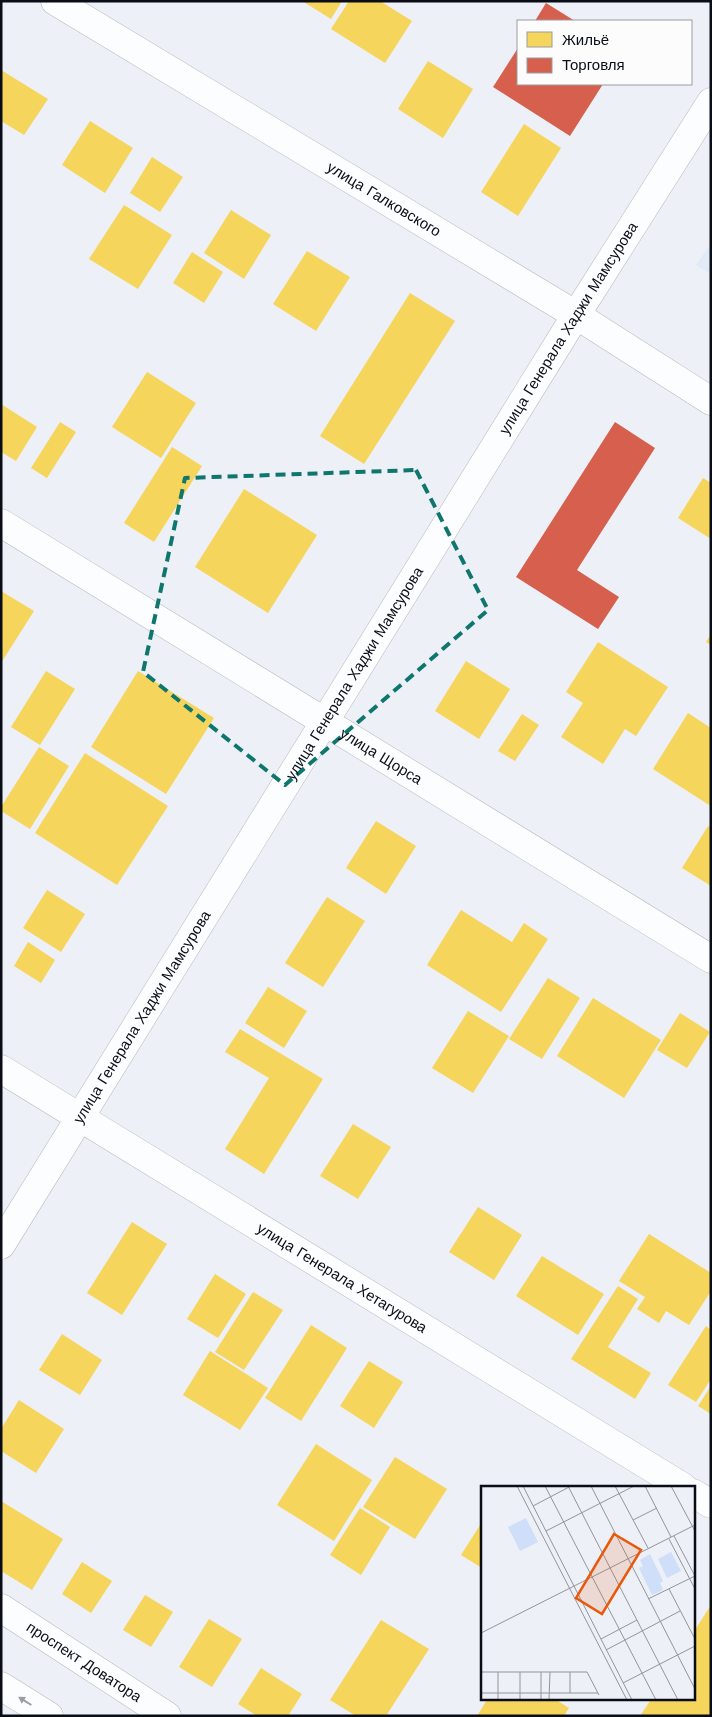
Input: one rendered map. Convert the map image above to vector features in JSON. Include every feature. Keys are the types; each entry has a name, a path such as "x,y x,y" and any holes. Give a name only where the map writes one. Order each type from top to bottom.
{"street":[{"name":"улица Галковского","path":"54,1 576,315 711,401"},
{"name":"улица Генерала Хаджи Мамсурова","path":"1,1245 576,315 711,102"},
{"name":"улица Щорса","path":"1,523 711,959"},
{"name":"улица Генерала Хетагурова","path":"1,1069 681,1486"},
{"path":"694,1494 711,1504"},
{"name":"проспект Доватора","path":"1,1608 167,1716"},
{"path":"1,1686 49,1716"}],"highlighted area":[{"path":"416,470 488,610 285,785 143,672 185,478"}],"shaded area":[{"path":"711,244 711,274 696,265"}],"building: Жильё":[{"path":"302,1 342,1 331,19"},
{"path":"349,1 380,1 412,21 385,63 331,29"},
{"path":"428,61 473,89 443,138 398,109"},
{"path":"1,70 48,99 24,135 1,121"},
{"path":"90,121 133,148 105,193 62,165"},
{"path":"524,124 561,148 518,216 481,192"},
{"path":"152,157 183,177 160,212 130,193"},
{"path":"124,205 172,235 138,289 89,259"},
{"path":"231,210 271,235 244,279 204,253"},
{"path":"307,251 350,277 316,331 273,304"},
{"path":"192,252 223,272 204,303 173,283"},
{"path":"410,293 455,321 364,464 320,436"},
{"path":"147,372 196,403 161,458 112,427"},
{"path":"1,404 37,427 16,461 1,452"},
{"path":"60,422 76,432 47,478 31,468"},
{"path":"172,447 202,466 154,542 124,523"},
{"path":"703,478 711,483 711,539 678,518"},
{"path":"244,489 317,535 268,613 195,567"},
{"path":"1,591 34,611 1,663"},
{"path":"711,634 711,645 706,642"},
{"path":"598,642 668,687 636,736 625,729 603,764 561,737 583,703 566,692"},
{"path":"466,661 510,689 479,739 435,711"},
{"path":"46,671 75,689 40,745 11,727"},
{"path":"138,671 214,718 166,794 91,747"},
{"path":"688,713 711,728 711,802 709,805 653,769"},
{"path":"522,714 539,725 515,761 498,751"},
{"path":"39,747 69,766 30,829 1,811 1,807"},
{"path":"85,753 168,806 117,885 35,833"},
{"path":"376,821 416,846 386,894 346,868"},
{"path":"708,826 711,828 711,886 682,868"},
{"path":"47,890 85,914 61,952 23,928"},
{"path":"327,897 365,921 323,987 285,963"},
{"path":"461,910 512,942 524,923 548,939 501,1012 427,965"},
{"path":"28,942 55,960 41,983 14,966"},
{"path":"548,978 580,998 542,1059 509,1039"},
{"path":"268,987 307,1011 284,1048 245,1023"},
{"path":"593,998 661,1040 624,1098 557,1056"},
{"path":"468,1011 509,1036 473,1093 432,1068"},
{"path":"680,1013 710,1032 687,1068 657,1050"},
{"path":"240,1029 323,1079 264,1174 225,1149 269,1078 225,1052"},
{"path":"353,1124 391,1147 358,1199 320,1176"},
{"path":"478,1207 522,1235 494,1280 449,1252"},
{"path":"132,1222 167,1244 122,1315 87,1293"},
{"path":"649,1234 711,1273 711,1291 689,1325 666,1311 659,1323 637,1309 645,1297 619,1281"},
{"path":"542,1256 604,1294 578,1335 516,1296"},
{"path":"215,1274 246,1294 218,1338 187,1319"},
{"path":"618,1286 638,1299 608,1347 651,1373 635,1399 571,1359"},
{"path":"253,1292 283,1310 244,1370 215,1352"},
{"path":"311,1325 347,1348 301,1421 265,1398"},
{"path":"706,1326 711,1330 711,1379 696,1402 668,1385"},
{"path":"62,1334 102,1360 80,1395 39,1370"},
{"path":"210,1351 268,1388 240,1430 183,1395"},
{"path":"369,1361 403,1382 374,1428 340,1406"},
{"path":"711,1386 711,1414 698,1406"},
{"path":"19,1400 64,1429 36,1473 1,1451 1,1429"},
{"path":"316,1444 372,1480 334,1541 277,1505"},
{"path":"395,1457 447,1489 415,1539 363,1507"},
{"path":"1,1501 63,1539 32,1590 1,1571"},
{"path":"360,1508 390,1527 361,1575 330,1555"},
{"path":"481,1524 481,1567 461,1555"},
{"path":"82,1562 112,1581 91,1613 62,1594"},
{"path":"145,1595 173,1612 151,1647 123,1630"},
{"path":"711,1605 711,1716 640,1716 651,1700 694,1700 694,1631"},
{"path":"209,1619 242,1639 212,1687 179,1667"},
{"path":"381,1620 429,1649 386,1716 356,1716 330,1700"},
{"path":"261,1668 302,1694 288,1716 257,1716 238,1704"},
{"path":"487,1700 556,1700 569,1708 564,1716 477,1716"}],"building: Торговля":[{"path":"546,3 573,20 536,20"},
{"path":"517,50 517,85 602,85 570,136 493,87"},
{"path":"615,422 655,448 577,570 619,597 598,629 516,577"}]}
